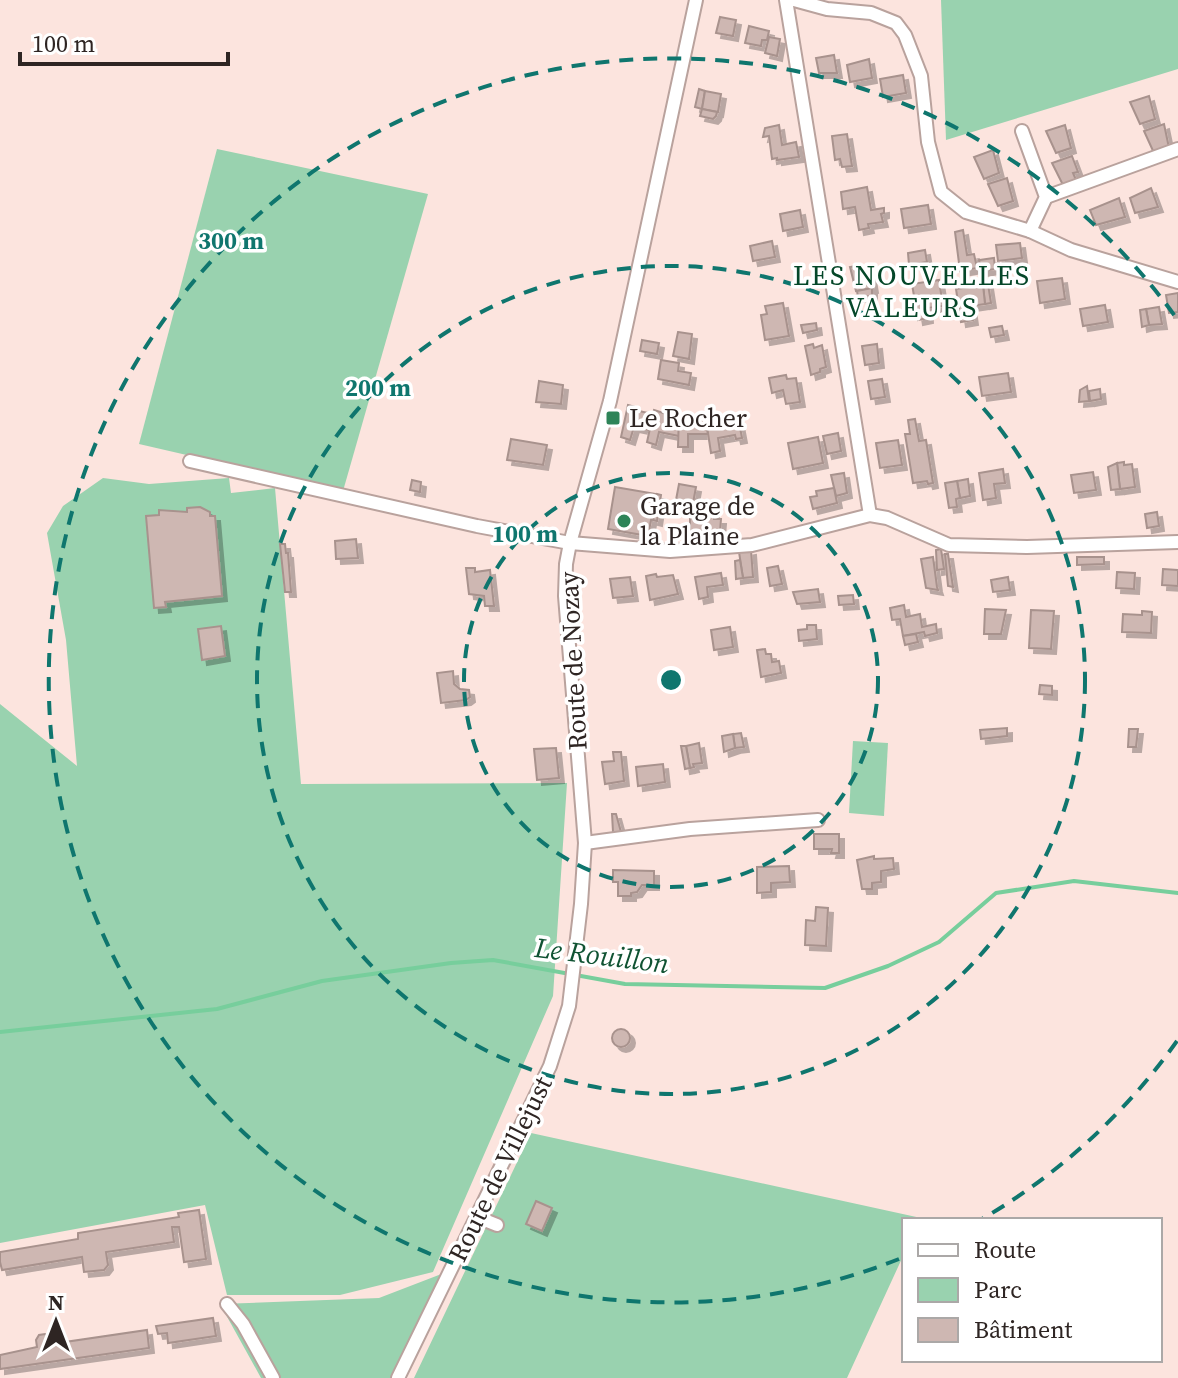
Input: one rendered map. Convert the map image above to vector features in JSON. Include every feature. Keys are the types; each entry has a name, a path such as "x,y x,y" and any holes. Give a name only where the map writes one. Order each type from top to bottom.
{"street":[{"name":"Route de Nozay","path":"576,952 585,843 565,596 566,564 610,401 696,0"},
{"path":"786,0 870,515"},
{"path":"794,0 827,9 871,13 896,23 905,35 921,76 928,142 941,192 966,212 1030,231 1071,250 1178,282"},
{"path":"1022,131 1046,197"},
{"path":"1030,231 1046,197 1178,149"},
{"path":"190,461 398,510 570,543 670,551 752,545 870,515 887,518 949,545 1027,547 1178,542"},
{"path":"585,843 690,829 818,820"},
{"name":"Route de Villejust","path":"398,1378 550,1066 569,1006 576,952"},
{"path":"477,1217 497,1225"},
{"path":"227,1304 243,1324 273,1378"}],"green space":[{"path":"941,0 1178,0 1178,69 946,140"},
{"path":"217,149 428,194 343,491 139,444"},
{"path":"103,478 149,484 229,478 231,493 275,488 301,784 567,783 553,996 433,1272 340,1295 227,1295 205,1205 0,1243 0,704 77,766 66,640 47,533 63,506"},
{"path":"853,741 888,743 884,816 849,813"},
{"path":"531,1133 921,1218 902,1218 902,1258 847,1378 414,1378"},
{"path":"444,1273 395,1378 261,1378 220,1304 379,1298"}],"building":[{"path":"720,17 736,20 733,36 716,33"},
{"path":"749,26 769,31 767,40 762,40 761,46 745,43"},
{"path":"769,37 780,39 777,56 765,53"},
{"path":"834,55 837,73 819,73 816,58"},
{"path":"869,59 872,78 850,82 847,65"},
{"path":"903,75 906,93 883,97 880,79"},
{"path":"699,89 705,91 702,109 695,107"},
{"path":"705,91 721,94 718,112 702,109"},
{"path":"1149,96 1155,119 1140,124 1130,102"},
{"path":"702,109 717,112 716,116 713,119 700,116"},
{"path":"1164,124 1169,148 1154,153 1144,131"},
{"path":"779,125 782,145 796,142 799,157 772,159 769,136 763,137 765,128"},
{"path":"1065,125 1071,148 1056,153 1046,131"},
{"path":"847,134 852,166 842,167 840,159 835,160 832,136"},
{"path":"993,150 999,173 984,179 974,157"},
{"path":"1072,156 1078,172 1073,173 1076,180 1063,185 1052,163"},
{"path":"1007,178 1013,201 998,206 988,184"},
{"path":"867,187 871,210 884,208 881,214 883,222 868,224 869,228 859,230 855,207 843,209 841,192"},
{"path":"1151,188 1158,207 1135,213 1130,198"},
{"path":"1119,198 1125,217 1096,225 1090,210"},
{"path":"928,205 931,224 904,228 901,209"},
{"path":"800,210 803,227 783,231 780,214"},
{"path":"963,230 967,255 974,254 977,268 960,271 955,232"},
{"path":"772,241 775,257 753,261 750,246"},
{"path":"1020,243 1022,258 998,261 996,245"},
{"path":"925,250 927,262 909,265 908,253"},
{"path":"994,258 995,269 981,271 979,260"},
{"path":"862,265 863,271 870,270 873,288 856,291 850,267"},
{"path":"1062,278 1065,299 1040,303 1037,281"},
{"path":"939,280 943,306 927,308 928,318 918,320 912,284"},
{"path":"988,284 991,303 985,304 983,285"},
{"path":"983,285 985,304 971,306 973,320 961,322 956,289"},
{"path":"872,288 872,296 858,297 857,291"},
{"path":"1178,293 1178,312 1169,313 1166,295"},
{"path":"783,303 789,336 765,340 761,315 767,314 765,306"},
{"path":"1105,305 1108,322 1083,326 1080,309"},
{"path":"1159,307 1162,324 1149,325 1146,309"},
{"path":"1146,309 1149,325 1142,327 1140,310"},
{"path":"816,323 817,330 803,333 801,325"},
{"path":"1002,326 1004,335 991,337 989,328"},
{"path":"678,332 692,334 689,359 673,356"},
{"path":"642,340 659,343 657,354 640,351"},
{"path":"813,344 814,348 822,345 826,367 811,375 805,346"},
{"path":"877,344 879,363 865,365 862,346"},
{"path":"661,360 679,363 678,371 691,373 689,385 658,379"},
{"path":"1008,373 1011,392 982,396 979,377"},
{"path":"786,375 787,379 796,378 800,402 786,404 783,390 772,393 769,378"},
{"path":"882,379 885,397 871,399 868,381"},
{"path":"539,381 563,385 561,404 536,402"},
{"path":"1087,386 1089,401 1079,402 1080,390"},
{"path":"1100,389 1101,399 1090,401 1089,391"},
{"path":"628,405 635,407 634,410 653,414 649,430 634,427 630,440 621,437"},
{"path":"654,410 679,418 679,436 659,432 656,445 647,442"},
{"path":"679,414 705,417 708,434 688,434 688,447 678,447"},
{"path":"738,417 742,438 736,439 735,435 718,438 720,451 711,453 706,420 712,419 713,422"},
{"path":"915,419 919,441 926,440 933,483 913,483 905,434 910,434 908,420"},
{"path":"838,433 841,451 827,454 823,436"},
{"path":"818,437 823,463 793,469 788,443"},
{"path":"511,439 547,445 543,465 507,460"},
{"path":"898,440 902,465 880,468 876,443"},
{"path":"1124,462 1124,465 1132,464 1135,487 1120,489 1117,463"},
{"path":"1117,463 1120,489 1111,490 1108,467"},
{"path":"1003,469 1005,483 994,484 996,498 983,500 979,473"},
{"path":"1093,472 1096,490 1074,493 1071,475"},
{"path":"844,473 847,493 836,496 831,475"},
{"path":"968,479 970,496 960,498 957,481"},
{"path":"412,480 421,482 420,492 410,490"},
{"path":"957,481 960,498 956,499 957,507 949,508 945,483"},
{"path":"679,484 696,487 693,503 676,500"},
{"path":"615,487 656,494 648,536 608,529"},
{"path":"834,488 837,503 813,509 810,497 817,496 816,491"},
{"path":"657,494 661,495 657,521 653,520"},
{"path":"200,507 210,512 210,516 215,516 222,596 165,602 166,607 154,608 146,516 159,515 159,510 187,512 187,508"},
{"path":"1157,512 1159,526 1147,528 1145,514"},
{"path":"690,513 714,513 714,519 721,519 720,531 690,531"},
{"path":"356,539 358,558 336,559 335,541"},
{"path":"280,544 285,544 288,553 291,592 285,592"},
{"path":"941,549 944,569 937,570 936,550"},
{"path":"751,550 753,577 743,578 739,552"},
{"path":"945,554 948,554 953,587 948,586"},
{"path":"933,557 938,590 926,588 921,559"},
{"path":"1077,557 1104,557 1104,564 1077,565"},
{"path":"740,560 743,578 736,579 735,561"},
{"path":"778,566 782,584 770,586 767,568"},
{"path":"466,568 475,568 475,572 490,570 494,606 485,606 484,596 469,594"},
{"path":"1163,569 1178,570 1178,586 1162,585"},
{"path":"1117,572 1135,573 1134,589 1116,588"},
{"path":"721,573 723,585 707,587 708,597 699,599 695,577"},
{"path":"656,574 657,577 673,575 678,594 650,600 646,576"},
{"path":"630,577 633,596 613,598 610,579"},
{"path":"1008,577 1010,590 993,592 991,580"},
{"path":"818,589 820,602 797,604 793,592"},
{"path":"853,595 854,604 839,605 838,596"},
{"path":"904,605 906,617 920,614 922,627 936,624 937,633 903,636 900,619 892,620 890,608"},
{"path":"985,609 1006,610 1001,634 984,634"},
{"path":"1031,610 1054,611 1051,649 1029,648"},
{"path":"1142,611 1152,612 1151,633 1122,632 1123,614 1142,615"},
{"path":"807,625 816,625 817,639 799,641 798,630 807,629"},
{"path":"221,626 225,656 202,660 198,629"},
{"path":"730,627 733,647 714,650 711,630"},
{"path":"916,634 918,642 905,645 903,636"},
{"path":"765,649 766,654 771,654 772,662 779,661 781,673 761,677 757,650"},
{"path":"453,671 454,684 460,689 469,690 470,697 441,703 437,673"},
{"path":"1040,685 1052,686 1052,695 1039,694"},
{"path":"1007,728 1007,736 981,739 980,730"},
{"path":"1129,729 1138,729 1136,747 1128,747"},
{"path":"741,733 744,747 735,748 733,734"},
{"path":"733,734 735,748 724,752 722,736"},
{"path":"699,743 702,763 693,764 694,767 690,768 686,746"},
{"path":"681,746 686,746 690,768 685,769"},
{"path":"556,748 559,778 537,780 534,749"},
{"path":"613,752 621,752 624,781 605,784 602,762 614,761"},
{"path":"663,764 665,782 638,786 636,767"},
{"path":"612,814 616,814 621,832 613,832"},
{"path":"814,834 839,834 839,853 831,853 832,849 814,849"},
{"path":"874,856 874,859 893,858 894,869 881,871 881,882 872,883 872,889 862,889 857,860"},
{"path":"789,866 790,882 771,883 771,892 757,893 757,867"},
{"path":"613,870 654,871 654,885 642,885 631,896 618,896 618,882 613,882"},
{"path":"816,907 828,908 826,946 805,945 806,920 815,921"},
{"path":"621,1029 630,1038 621,1047 612,1038"},
{"path":"536,1201 552,1208 542,1231 526,1224"},
{"path":"199,1210 206,1259 184,1262 179,1227 172,1227 174,1242 106,1252 108,1265 104,1270 84,1272 82,1257 2,1270 0,1252 78,1239 78,1233 179,1217 178,1213"},
{"path":"213,1318 216,1336 168,1343 167,1333 158,1334 156,1326"},
{"path":"147,1330 149,1348 0,1369 0,1355 37,1347 39,1335 45,1334 51,1338 51,1344"}],"waterway":[{"name":"Le Rouillon","path":"0,1032 217,1009 322,981 493,960 625,984 825,988 888,966 939,942 996,893 1074,881 1178,893"}],"place":[{"name":"Le Rocher","path":"613,418"},
{"name":"Garage de la Plaine","path":"624,521"}],"district":[{"name":"LES NOUVELLES VALEURS","path":"912,291"}]}
